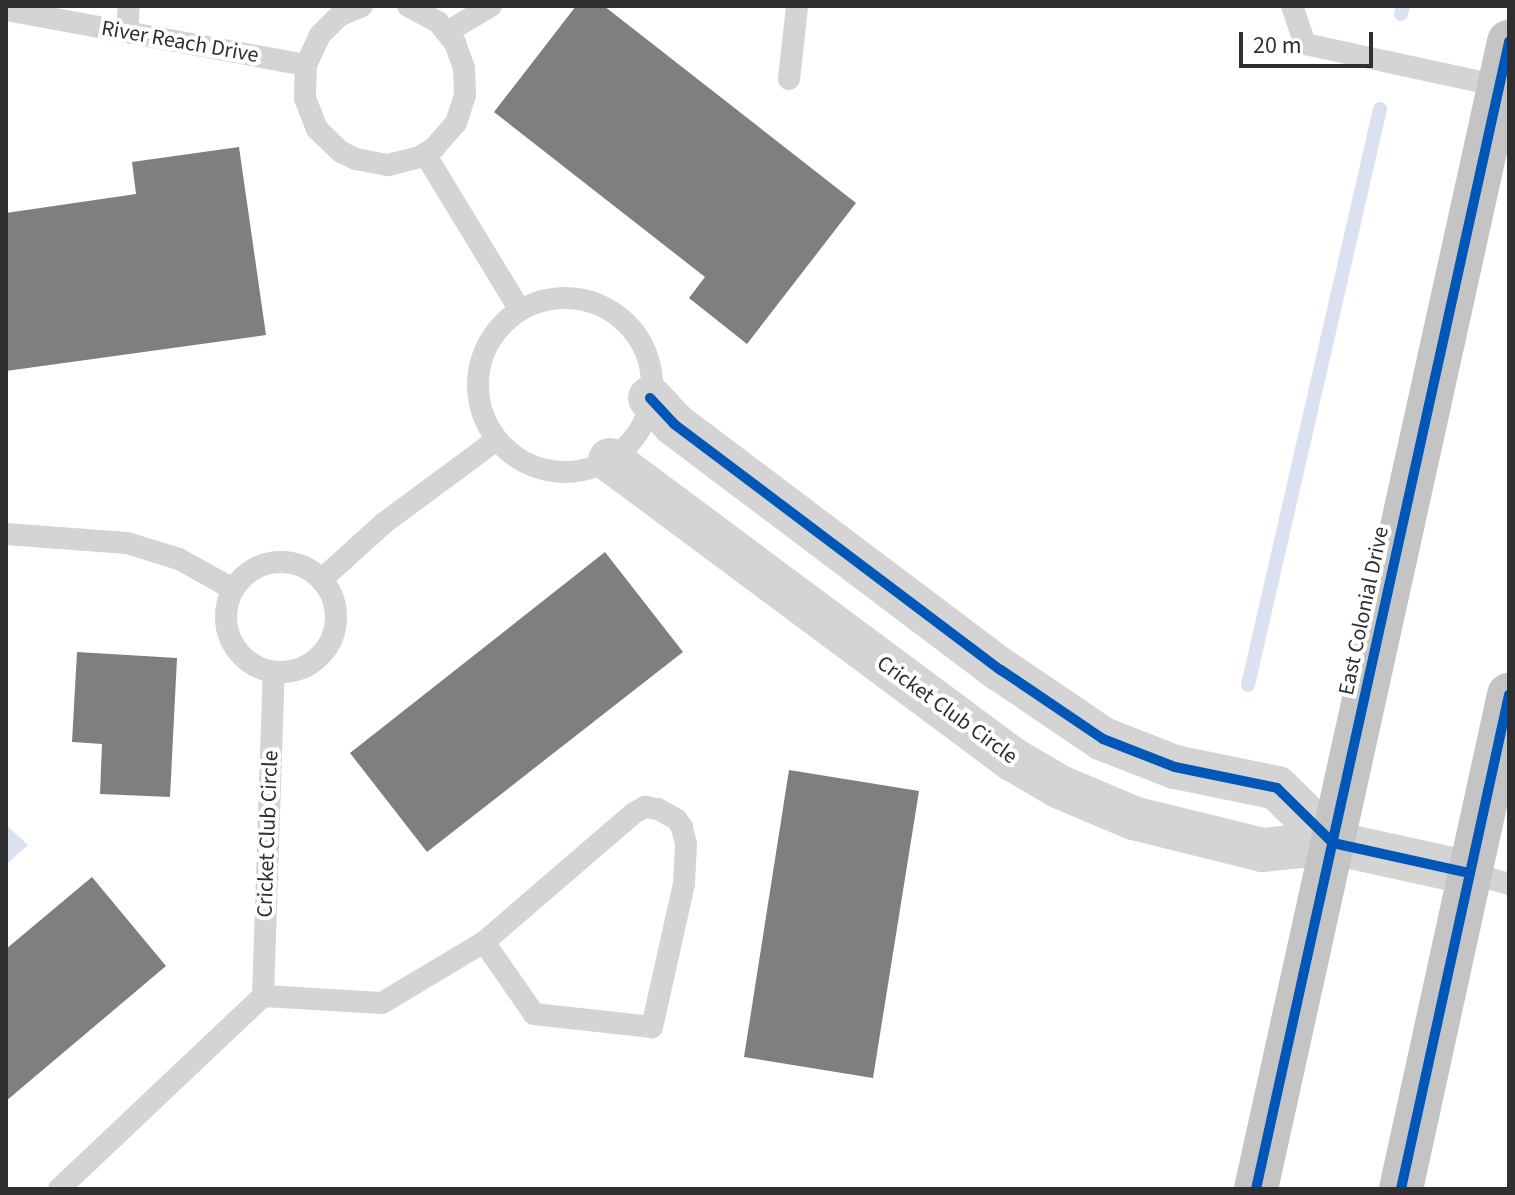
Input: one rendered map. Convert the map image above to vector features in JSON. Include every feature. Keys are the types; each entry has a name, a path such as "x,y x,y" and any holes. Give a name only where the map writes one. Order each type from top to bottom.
{"highway":[{"name":"East Colonial Drive","path":"1256,1189 1509,42"},
{"path":"1401,1189 1490,879 1509,695"}],"street":[{"path":"650,398 674,424 1069,720 1103,739 1175,767 1277,788 1333,843 1490,879"},
{"name":"Cricket Club Circle","path":"610,460 1012,759 1060,787 1133,818 1262,850 1333,843"}],"lane":[{"path":"127,32 129,6"},
{"path":"362,6 329,25 320,35 306,65 305,98 317,129 341,152 356,159 388,165 425,154 446,137 456,123 465,95 461,56 447,32 428,14 408,6"},
{"path":"447,32 491,6"},
{"path":"789,79 797,6"},
{"path":"1292,6 1305,44 1366,60 1499,86"},
{"name":"River Reach Drive","path":"6,10 306,65"},
{"path":"425,154 520,310"},
{"path":"564,297 609,309 627,323 640,342 649,364 650,398 641,427 610,460 594,468 558,473 524,463 496,440 482,414 478,369 498,329 520,310 541,301 564,297"},
{"path":"321,580 384,523 496,440"},
{"path":"6,534 127,543 179,559 233,589"},
{"path":"275,562 305,567 321,580 334,603 332,638 322,654 309,665 292,672 274,672 251,664 234,647 226,612 233,589 246,573 275,562"},
{"name":"Cricket Club Circle","path":"263,996 274,672"},
{"path":"59,1189 263,996 382,1003 484,942 634,813 645,807 658,809 676,819 682,827 686,844 684,884 652,1027 534,1014 484,942"}],"water":[{"path":"6,825 28,845 6,865"}],"building":[{"path":"576,6 604,6 856,203 747,344 689,298 705,277 494,112"},
{"path":"239,147 266,335 6,371 6,213 136,194 132,162"},
{"path":"605,552 683,652 427,852 350,753"},
{"path":"77,652 177,658 170,797 100,794 102,744 72,742"},
{"path":"789,770 919,791 873,1078 744,1057"},
{"path":"92,877 166,966 6,1101 6,949"}],"waterway":[{"path":"1401,14 1403,6"},
{"path":"1248,685 1380,109"}],"cycle path":[{"path":"1256,1189 1509,42"},
{"path":"650,398 674,424 1001,670 1103,739 1175,767 1277,788 1333,843 1470,873"},
{"path":"1401,1189 1509,695"}]}
